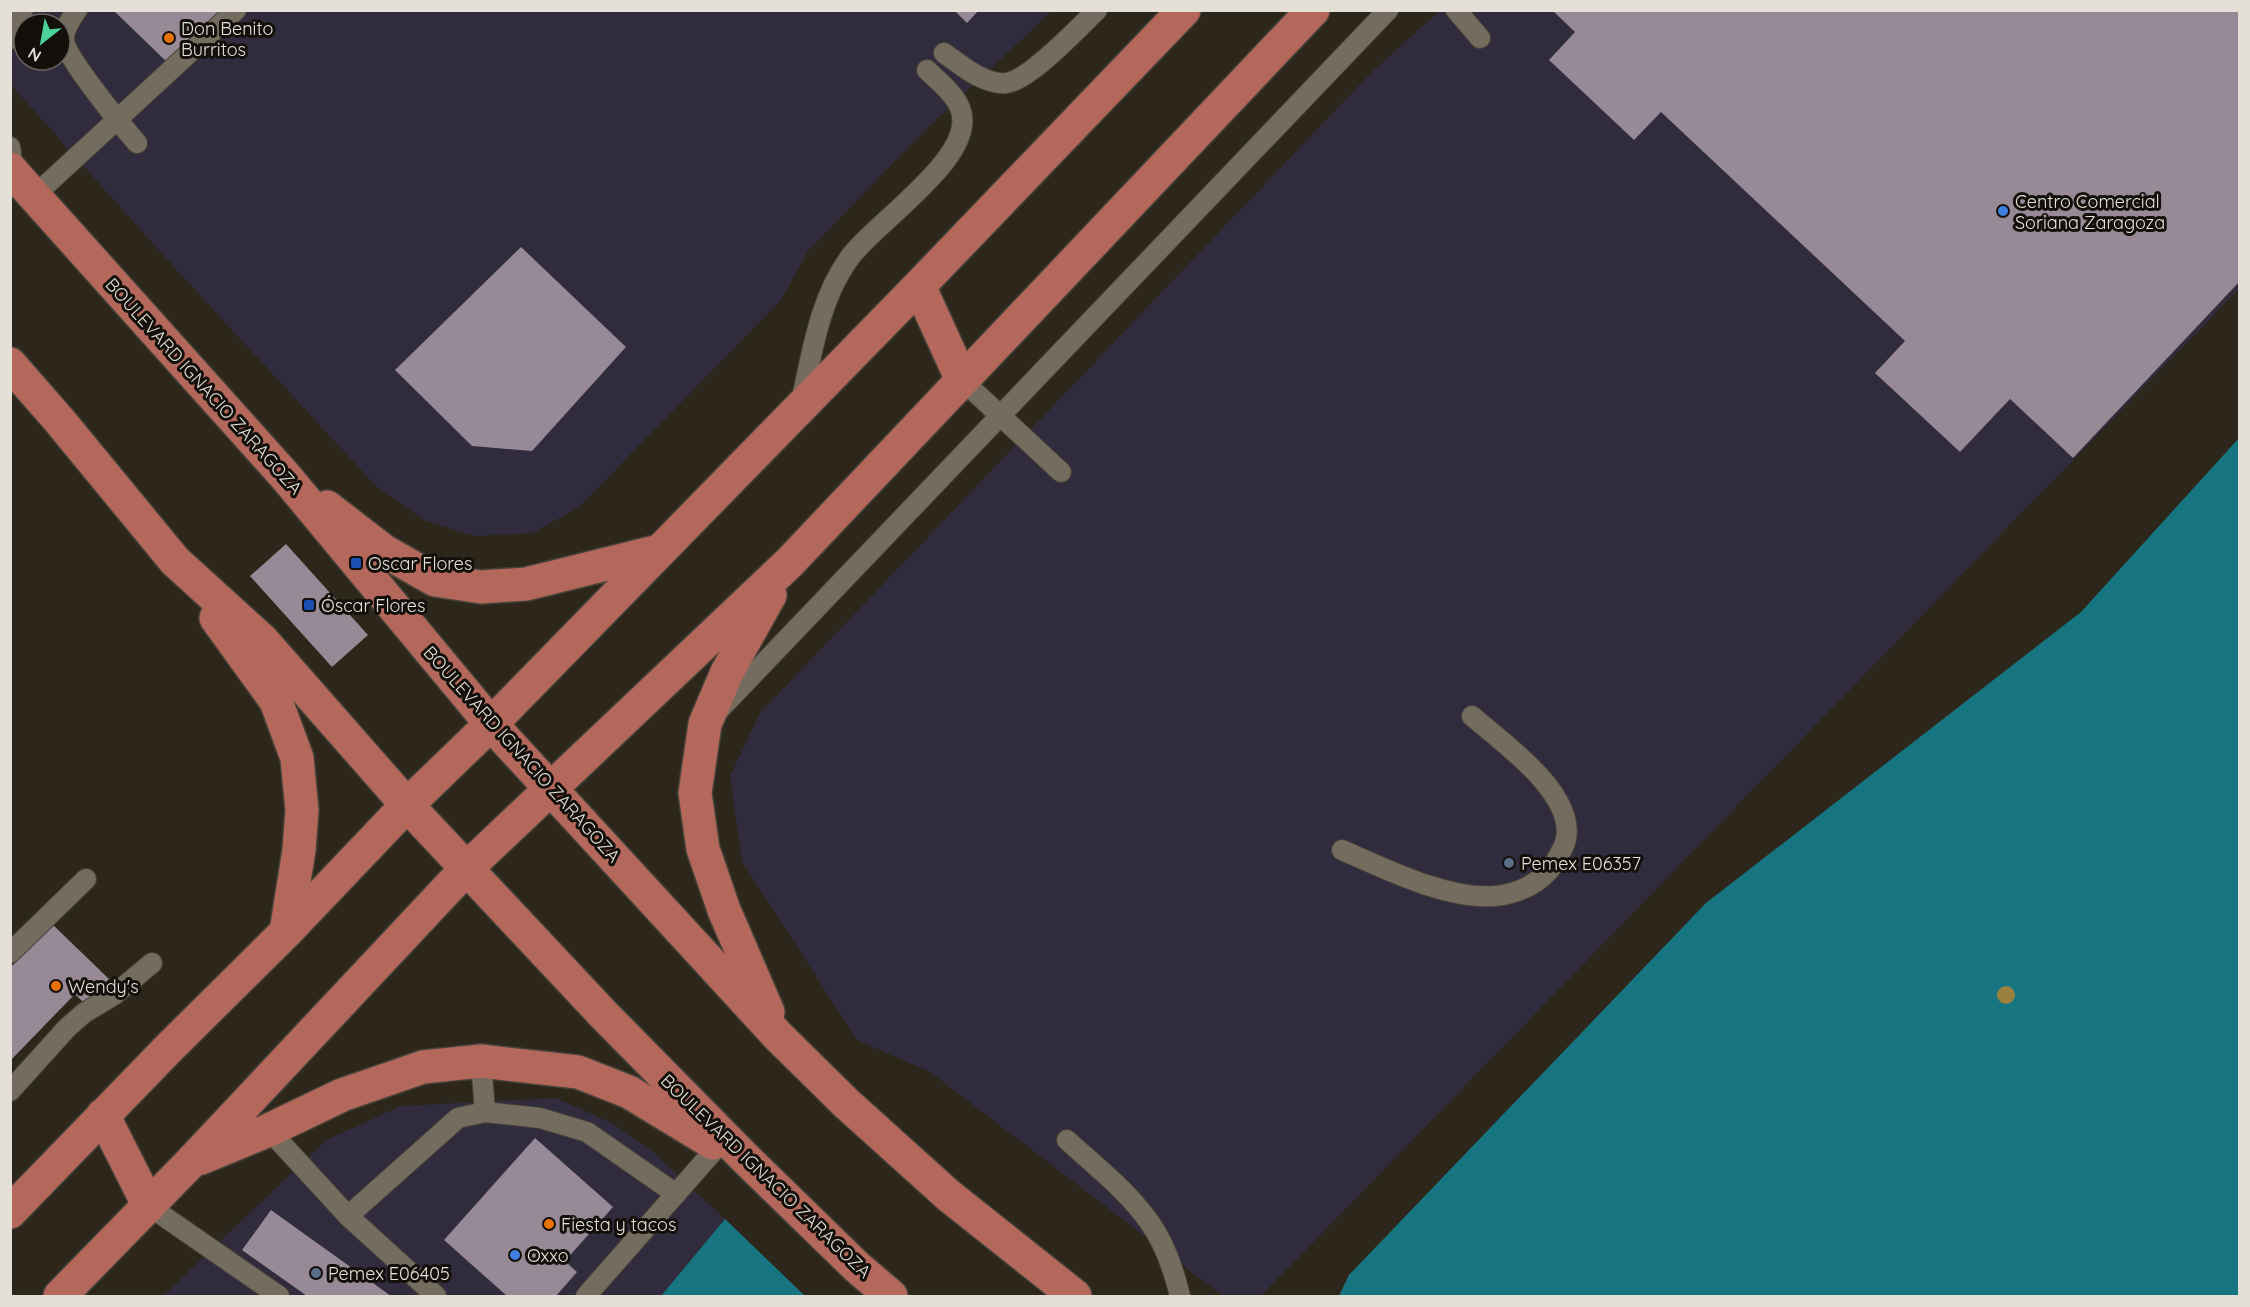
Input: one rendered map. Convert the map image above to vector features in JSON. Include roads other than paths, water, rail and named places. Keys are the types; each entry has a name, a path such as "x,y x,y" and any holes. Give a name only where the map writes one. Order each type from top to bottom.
{"main road":[{"path":"15,1199 104,1115 286,932 407,805 491,724 919,286 1184,10"},
{"path":"60,1296 191,1162 466,869 790,562 1313,10"},
{"name":"BOULEVARD IGNACIO ZARAGOZA","path":"17,171 286,477 491,724 778,1036 846,1103 948,1195 1074,1296"},
{"path":"919,286 962,380"},
{"name":"BOULEVARD IGNACIO ZARAGOZA","path":"10,364 59,420 174,561 262,640 407,805 732,1153 856,1267 891,1296"},
{"path":"286,477 384,551 435,580 481,587 526,585 661,550"},
{"path":"174,561 276,700 297,758 302,810 300,840 286,932"},
{"path":"778,1036 724,910 703,849 695,794 705,724 727,672 790,562"},
{"path":"191,1162 268,1130 342,1095 423,1068 481,1061 578,1072 629,1092 732,1153"},
{"path":"104,1115 149,1206"}],"lane":[{"path":"10,39 23,10"},
{"path":"77,10 67,24 64,40 69,54 137,143"},
{"path":"17,171 118,120 236,10"},
{"path":"944,53 975,74 991,81 1006,83 1031,72 1097,10"},
{"path":"705,724 1388,10"},
{"path":"1456,10 1480,38"},
{"path":"800,407 824,306 837,277 849,258 867,238 943,165 954,151 962,134 963,120 960,107 927,70"},
{"path":"962,380 1061,472"},
{"path":"1342,850 1431,886 1469,895 1495,896 1521,891 1548,872 1566,841 1564,816 1545,782 1472,716"},
{"path":"10,953 86,879"},
{"path":"10,1091 84,1013 114,995 152,963"},
{"path":"481,1061 484,1112"},
{"path":"348,1216 458,1118 484,1112 540,1118 587,1132 676,1194"},
{"path":"268,1130 348,1216 436,1296"},
{"path":"1067,1140 1136,1204 1152,1225 1168,1257 1180,1296"},
{"path":"586,1296 676,1194 732,1153"},
{"path":"149,1206 279,1296"}],"water":[{"path":"2239,438 2239,1296 1339,1296 1349,1275 1706,903 2081,612"},
{"path":"725,1219 805,1296 661,1296"}],"place":[{"name":"Don Benito Burritos","path":"169,38"},
{"name":"Centro Comercial Soriana Zaragoza","path":"2003,211"},
{"name":"Oscar Flores","path":"356,563"},
{"name":"Óscar Flores","path":"309,605"},
{"name":"Pemex E06357","path":"1509,863"},
{"name":"Wendy's","path":"56,986"},
{"name":"Fiesta y tacos","path":"549,1224"},
{"name":"Oxxo","path":"515,1255"},
{"name":"Pemex E06405","path":"316,1273"}]}
